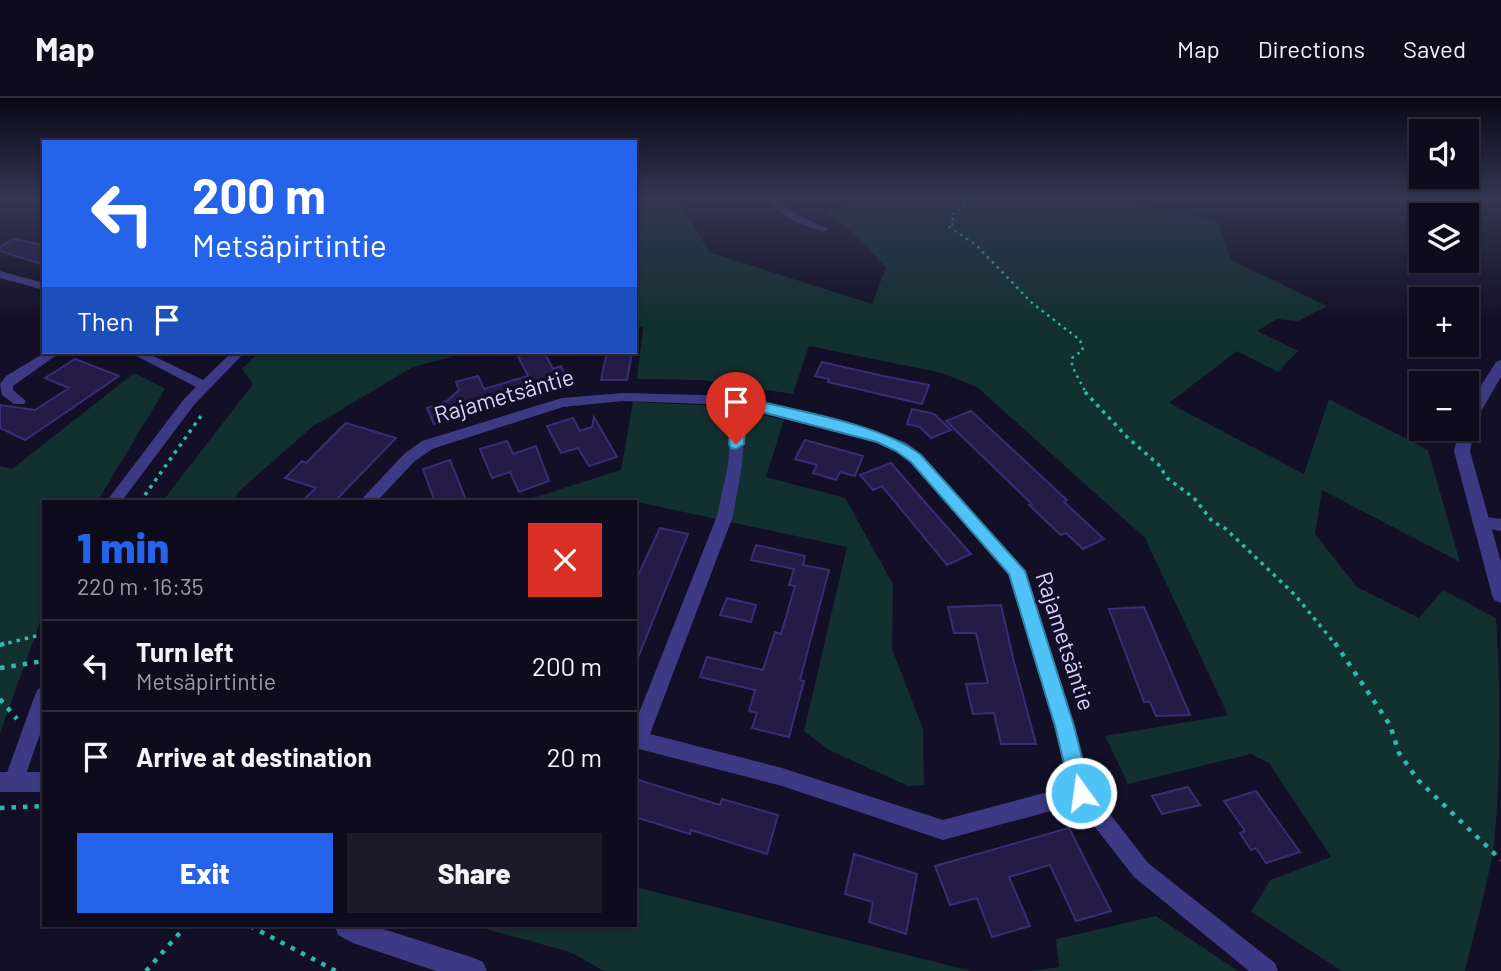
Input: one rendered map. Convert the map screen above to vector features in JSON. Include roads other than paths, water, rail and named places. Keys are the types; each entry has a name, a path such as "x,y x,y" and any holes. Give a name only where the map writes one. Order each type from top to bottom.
{"street":[{"path":"0,274 42,286"},
{"path":"19,401 7,392 6,385 11,379 52,354"},
{"path":"139,354 205,386"},
{"path":"114,500 146,455 205,386 237,354"},
{"path":"1501,365 1469,418 1462,451 1501,595"},
{"name":"Rajametsäntie","path":"369,500 409,458 427,446 562,403 623,397 740,401 850,428 902,447 916,458 1017,571 1065,726 1081,793 1142,870 1266,971"},
{"path":"740,401 735,465 725,516 637,740 782,777 943,830 1081,793"},
{"path":"1480,522 1501,525"},
{"path":"42,700 7,781 42,782"},
{"path":"349,927 362,934 474,971"}]}
